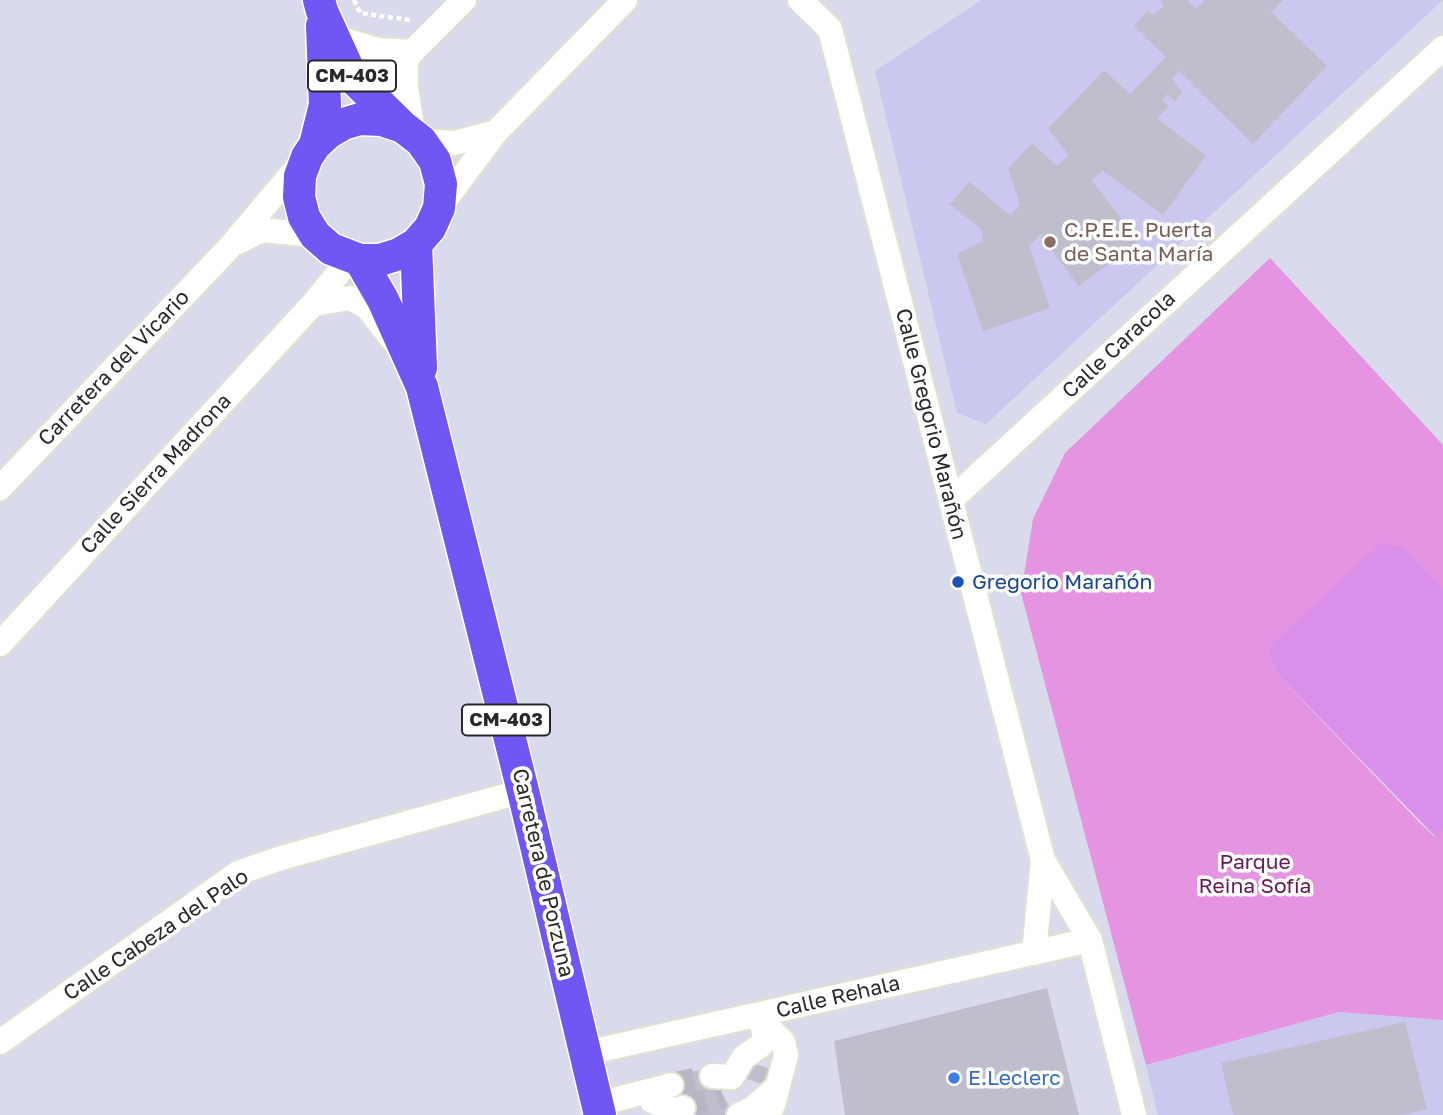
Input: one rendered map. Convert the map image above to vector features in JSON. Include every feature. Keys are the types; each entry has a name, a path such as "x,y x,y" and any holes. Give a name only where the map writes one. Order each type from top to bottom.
{"main road":[{"name":"CM-403","path":"325,16 368,109 382,120 412,134"},
{"name":"CM-403","path":"325,16 325,105 300,176 299,197 304,217 315,235 331,249 356,259"},
{"name":"CM-403","path":"311,151 335,128 368,109"},
{"path":"356,259 380,260 399,254 416,244 430,228 439,208 441,184 435,160 412,134"},
{"name":"Carretera de Porzuna","path":"416,244 417,376"},
{"name":"Carretera de Porzuna","path":"356,259 383,300 417,376 523,791 599,1109"}],"street":[{"path":"368,109 409,55 464,0"},
{"path":"439,208 496,132 625,0"},
{"name":"Calle Gregorio Marañón","path":"800,0 830,29 1043,860 1090,940 1134,1115"},
{"path":"325,16 377,50 409,55"},
{"name":"Calle Caracola","path":"951,500 1443,48"},
{"path":"409,55 406,87 412,134 454,143 496,132"},
{"name":"Carretera del Vicario","path":"0,488 229,248 311,151"},
{"name":"Carretera del Vicario","path":"229,248 262,230 315,235"},
{"name":"Calle Sierra Madrona","path":"0,644 356,259"},
{"path":"313,304 351,298 366,307 417,376"},
{"name":"Calle Cabeza del Palo","path":"0,1042 237,873 281,858 523,791"},
{"name":"Calle Gregorio Marañón","path":"1034,953 1043,860"},
{"name":"Calle Rehala","path":"586,1053 758,1018 1090,940"},
{"path":"724,1081 743,1058 761,1045 765,1037 758,1018"},
{"path":"758,1018 783,1042 786,1055 773,1105 766,1115"},
{"path":"739,1115 759,1104 778,1086"},
{"path":"599,1109 655,1099 674,1110 683,1108"}],"path":[{"path":"354,0 359,13 439,24"}],"shaded area":[{"name":"C.P.E.E. Puerta de Santa María","path":"981,0 1443,0 986,424 957,413 875,71"},
{"path":"1381,543 1406,549 1443,589 1443,830 1436,837 1276,673 1268,648"},
{"path":"1339,1012 1443,1020 1443,1115 1158,1115 1146,1065"}],"green space":[{"name":"Parque Reina Sofía","path":"1270,258 1443,445 1443,589 1406,549 1268,648 1276,673 1419,822 1435,837 1443,830 1443,1020 1339,1012 1146,1065 1021,593 1033,519 1065,453"}],"building":[{"path":"1161,0 1187,0 1196,9 1205,0 1283,0 1271,12 1327,66 1253,144 1179,71 1172,78 1182,93 1175,101 1167,94 1162,100 1169,106 1157,118 1206,156 1163,215 1103,171 1091,180 1139,241 1079,286 1040,235 1029,246 1050,308 983,331 957,254 983,241 981,229 950,204 969,182 1011,216 1020,204 1008,169 1032,143 1057,166 1069,155 1048,129 1104,70 1130,94 1166,57 1134,26 1147,11 1152,15 1164,7"},
{"name":"E.Leclerc","path":"1047,988 1079,1115 845,1115 834,1041"},
{"path":"1405,1022 1427,1109 1401,1115 1233,1115 1221,1063"},
{"path":"746,1061 774,1070 768,1086 741,1077"},
{"path":"708,1068 734,1115 687,1115 667,1078"}],"tunnel":[{"path":"671,1085 712,1076"},
{"path":"683,1108 723,1096"}],"place":[{"name":"C.P.E.E. Puerta de Santa María","path":"1050,242"},
{"name":"Gregorio Marañón","path":"958,582"},
{"name":"E.Leclerc","path":"954,1078"}]}
